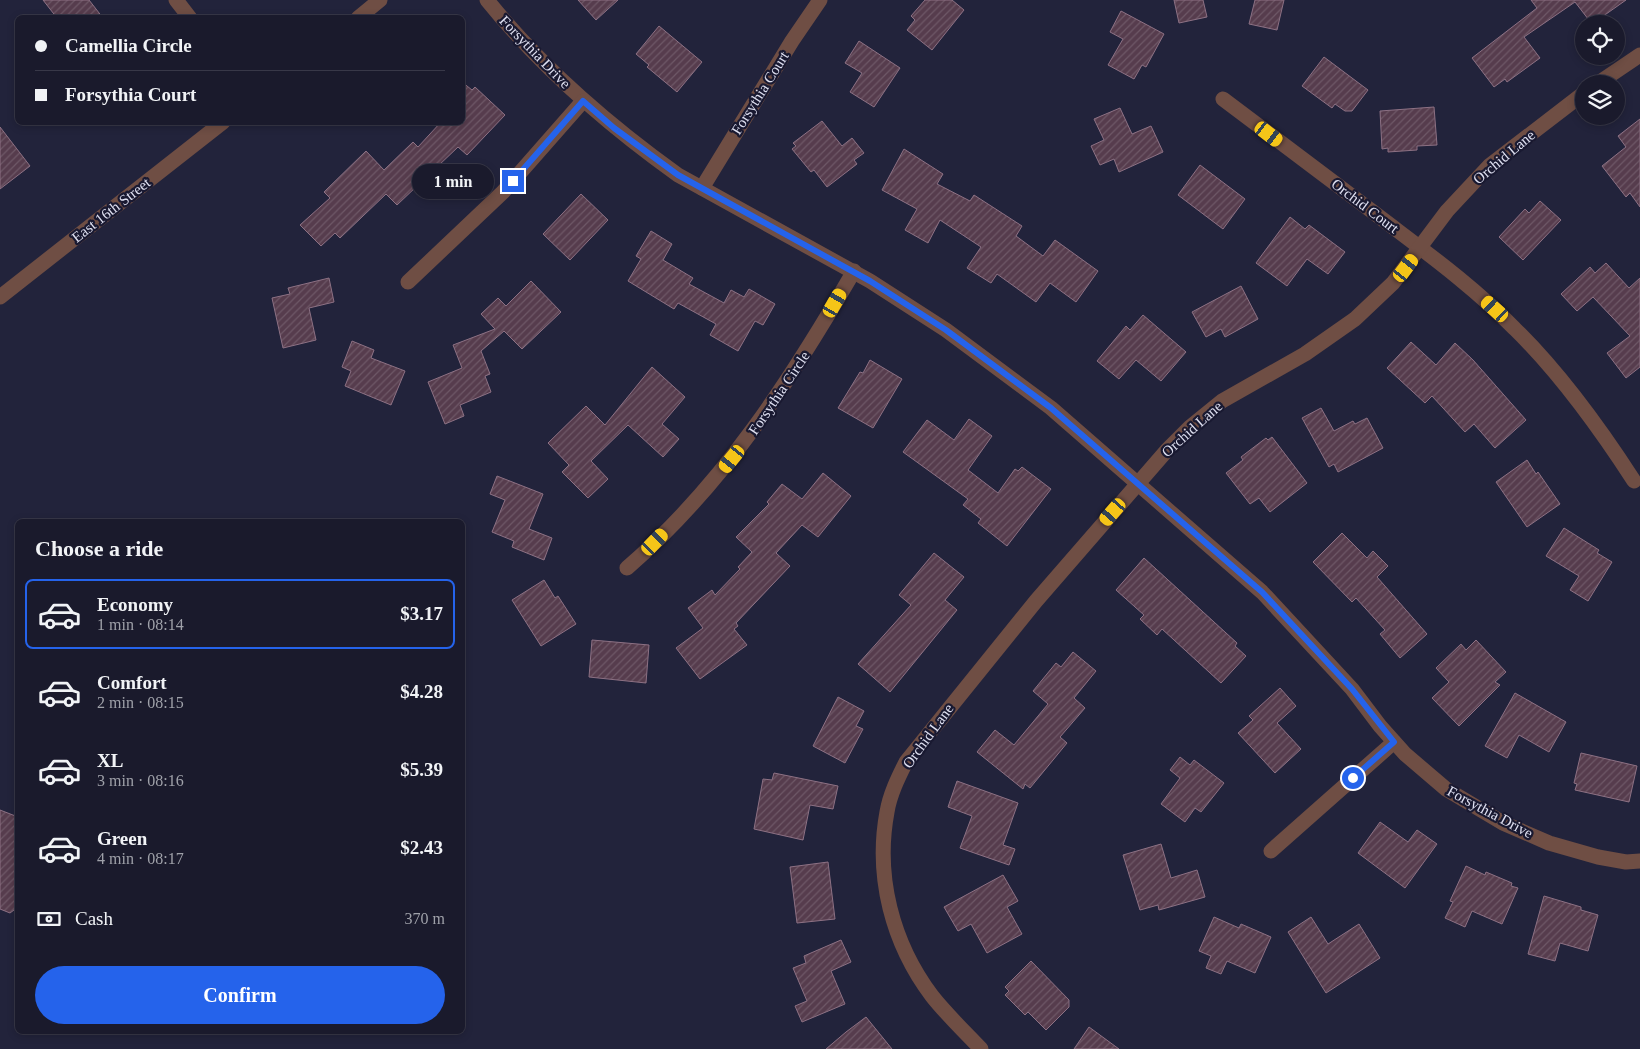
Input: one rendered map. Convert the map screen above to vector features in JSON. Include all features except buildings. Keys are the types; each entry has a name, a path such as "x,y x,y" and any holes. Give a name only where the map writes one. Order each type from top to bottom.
{"street":[{"path":"176,0 188,15"},
{"path":"362,15 380,0"},
{"name":"Forsythia Drive","path":"487,0 540,60 583,101 646,152 702,188 854,271 913,308 987,359 1051,408 1262,592 1352,689 1394,742 1439,784 1503,823 1549,843 1588,855 1626,862 1640,861"},
{"name":"Forsythia Court","path":"702,188 792,41 820,0"},
{"path":"1610,75 1640,55"},
{"name":"Orchid Court","path":"1223,99 1421,248 1472,289 1523,336 1589,415 1634,481"},
{"name":"Orchid Lane","path":"982,1049 932,995 914,969 901,941 886,892 882,862 887,811 893,790 906,762 924,737 1036,601 1168,449 1205,414 1239,390 1322,344 1356,319 1393,283 1448,211 1489,166 1575,100"},
{"path":"408,282 503,192 583,101"},
{"name":"East 16th Street","path":"0,297 219,125"},
{"name":"Forsythia Circle","path":"627,568 692,504 750,435 791,377 854,271"},
{"path":"1271,851 1394,742"}],"route":[{"path":"513,181 544,148 583,101 614,128 678,175 790,235 870,281 987,359 1051,408 1262,592 1352,689 1394,742 1353,778"}]}
